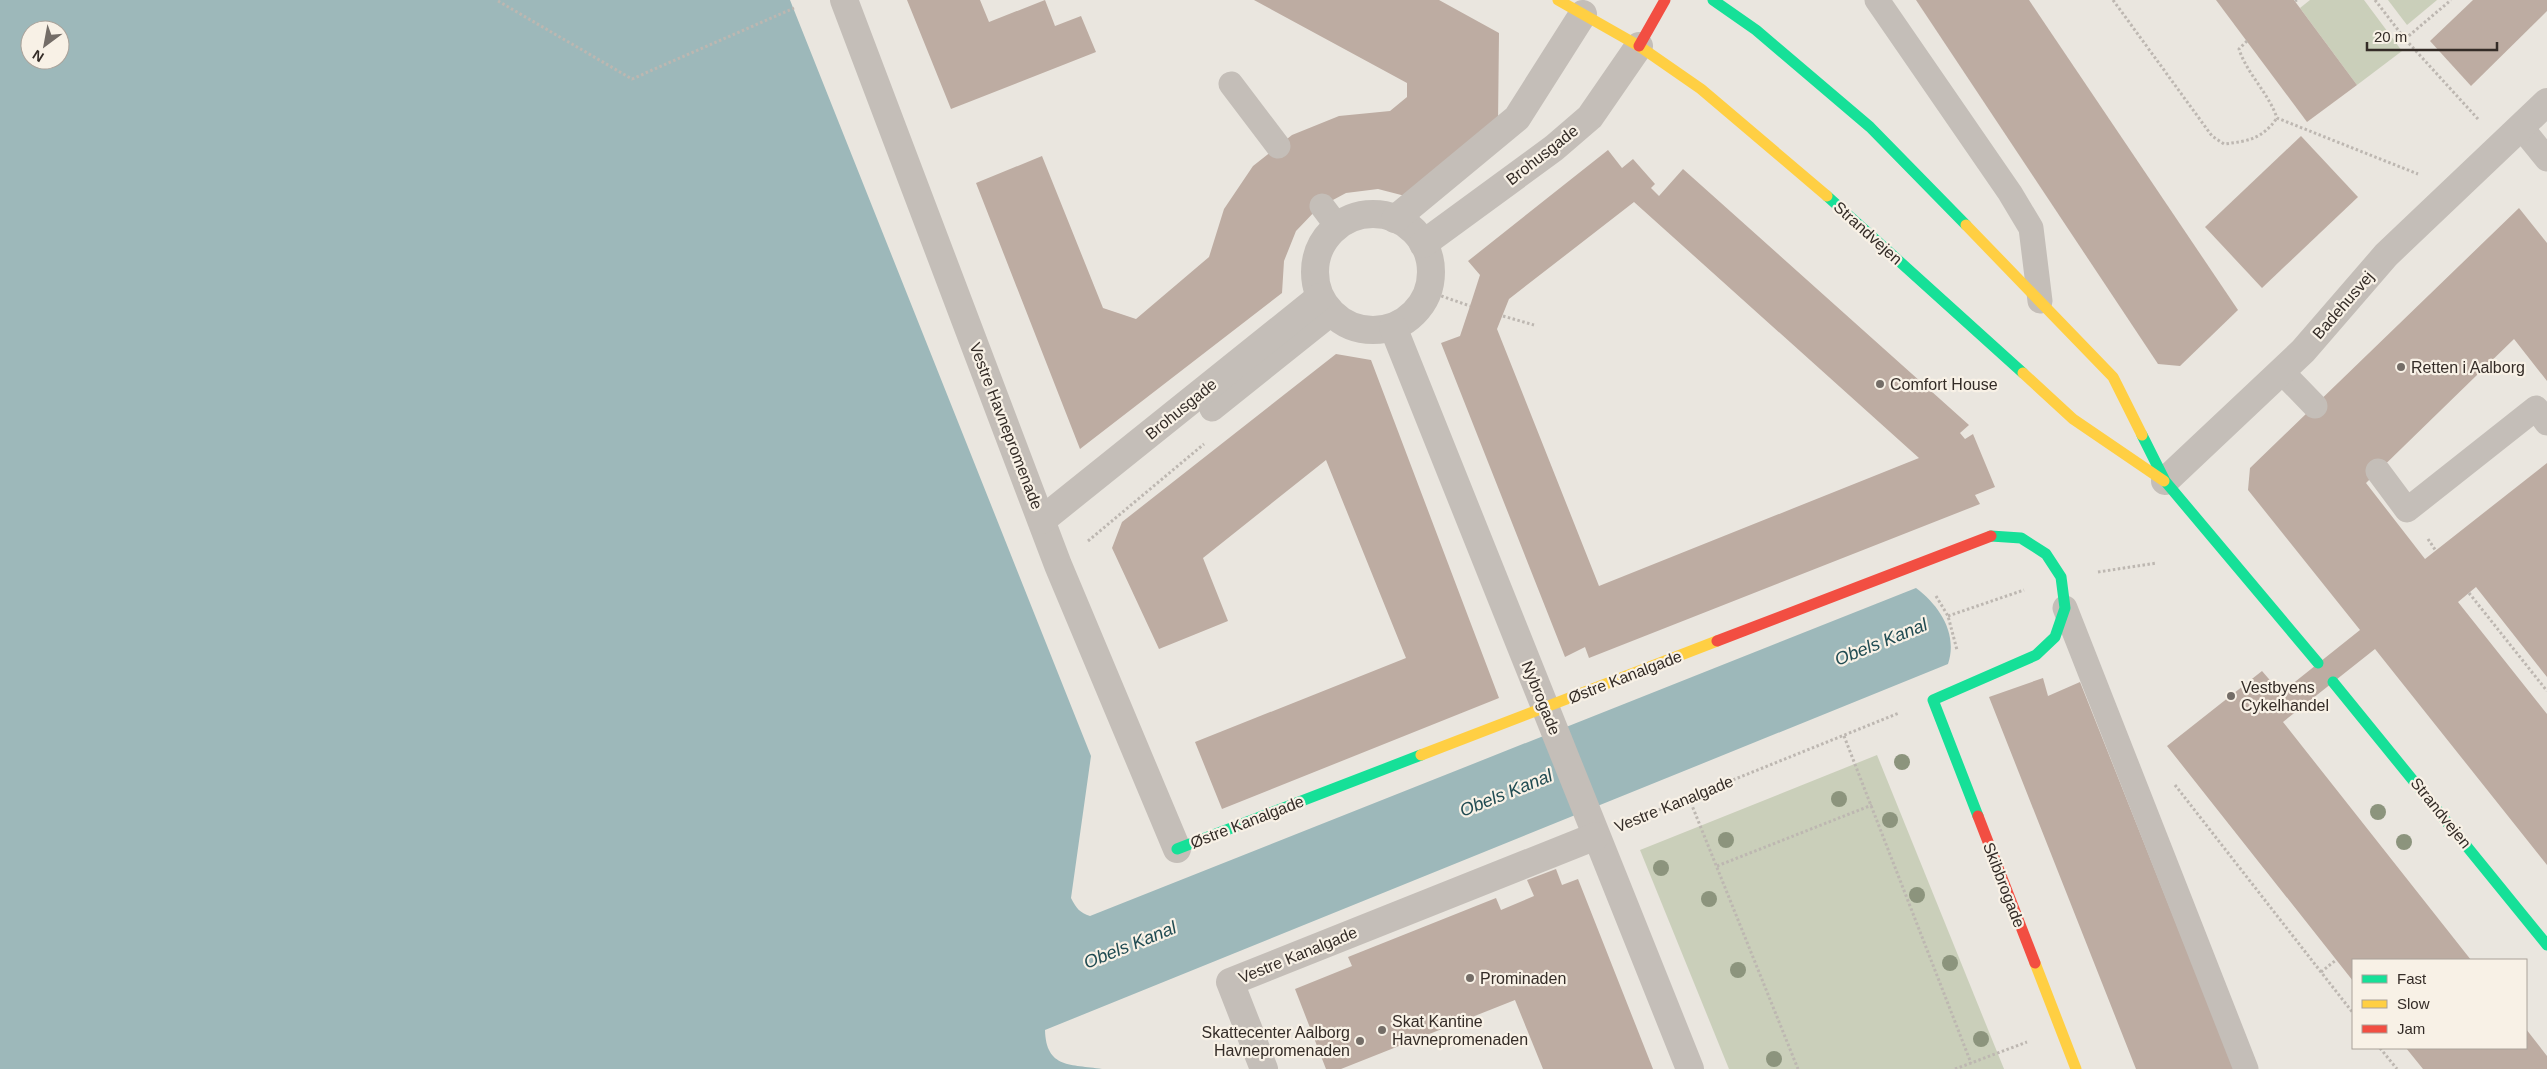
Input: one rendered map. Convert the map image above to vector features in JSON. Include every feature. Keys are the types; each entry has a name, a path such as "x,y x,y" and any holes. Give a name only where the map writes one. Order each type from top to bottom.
{"street":[{"name":"Vestre Havnepromenade","path":"844,0 1058,565 1177,849"},
{"name":"Strandvejen","path":"1558,0 1585,10 1701,89 1787,160 2073,419 2165,481"},
{"path":"1638,46 1665,0"},
{"name":"Strandvejen","path":"1712,0 1756,30 1870,127 2113,377 2165,481 2318,663"},
{"path":"1395,219 1517,118 1585,10"},
{"name":"Brohusgade","path":"1423,244 1554,148 1590,117 1638,46"},
{"name":"Badehusvej","path":"2165,481 2303,352 2386,255 2547,102"},
{"path":"1376,214 1395,219 1411,229 1423,244 1430,261 1430,280 1427,292 1417,310 1406,320 1393,327 1370,330 1348,325 1326,305 1315,278 1316,258 1324,240 1330,216 1355,217 1376,214"},
{"name":"Brohusgade","path":"1042,520 1326,305"},
{"name":"Nybrogade","path":"1393,327 1690,1069"},
{"name":"Østre Kanalgade","path":"1177,849 1547,713 1990,536 2021,538 2046,554 2061,577"},
{"path":"1933,700 2036,655 2055,637 2065,608 2061,577"},
{"name":"Strandvejen","path":"2333,682 2547,945"},
{"name":"Skibbrogade","path":"1933,700 2076,1069"},
{"name":"Vestre Kanalgade","path":"1264,1069 1230,982 1593,827"}],"lane":[{"path":"1877,0 2010,193 2031,228 2040,301"},
{"path":"1231,84 1278,146"},
{"path":"2511,136 2547,159"},
{"path":"1212,409 1326,305"},
{"path":"2282,372 2315,406"},
{"path":"2378,471 2407,510 2536,408 2547,423"},
{"path":"2065,608 2246,1069"}],"path":[{"path":"2113,0 2212,136 2224,144 2250,141 2269,130 2278,118"},
{"path":"2375,0 2405,39 2511,136"},
{"path":"2444,0 2447,4"},
{"path":"2405,39 2451,0"},
{"path":"498,1 632,79 794,8"},
{"path":"2247,41 2239,49 2242,60 2271,100 2278,118 2456,189"},
{"path":"1427,292 1470,306"},
{"path":"1502,316 1534,325"},
{"path":"1948,616 2061,577 2157,563"},
{"path":"1907,568 1940,599 1948,616 1956,640 1959,688"},
{"path":"2469,593 2547,691"},
{"name":"Vestre Kanalgade","path":"1593,827 1689,798 1933,700"},
{"path":"1844,736 1971,1063"},
{"path":"2169,778 2352,1012"},
{"path":"1689,798 1798,1069"},
{"path":"1716,866 1872,805"},
{"path":"2321,972 2336,960"},
{"path":"1955,1069 2060,1029"},
{"path":"2381,1049 2397,1069"}],"green space":[{"path":"2310,0 2364,0 2402,51 2357,85 2300,8"},
{"path":"2388,0 2437,0 2407,25"},
{"path":"1877,755 2004,1069 1729,1069 1640,850"}],"water":[{"name":"Obels Kanal","path":"0,0 790,0 1091,756 1071,898 1079,910 1090,916 1916,588 1933,603 1945,622 1951,642 1948,664 1045,1030 1046,1043 1055,1058 1071,1065 1102,1069 0,1069"}],"building":[{"path":"907,0 980,0 989,22 1045,0 1055,26 1081,16 1096,52 951,109"},
{"path":"1254,0 1439,0 1499,33 1498,123 1409,197 1378,189 1346,193 1318,208 1296,231 1284,261 1282,293 1080,449 976,183 1042,156 1103,308 1136,319 1209,257 1224,209 1253,166 1292,135 1339,116 1390,111 1407,97 1407,83"},
{"path":"1916,0 2029,0 2238,310 2180,366 2158,364"},
{"path":"2216,0 2294,0 2357,85 2307,122"},
{"path":"2473,0 2547,0 2547,11 2471,86 2430,41"},
{"path":"2301,136 2358,197 2262,288 2205,227"},
{"name":"Comfort House","path":"1608,150 1622,168 1633,159 1655,184 1651,188 1659,196 1683,169 1969,425 1960,433 1965,439 1973,434 1995,487 1975,495 1980,504 1589,658 1585,647 1565,657 1441,343 1460,336 1470,306 1480,275 1468,261","holes":["1634,202 1919,458 1599,586 1497,329 1509,299"]},
{"path":"2519,208 2547,243 2547,381 2514,339 2366,483 2425,559 2547,463 2547,677 2476,587 2458,602 2547,714 2547,865 2375,649 2283,722 2470,959 2352,959 2352,980 2167,746 2262,671 2281,693 2360,630 2248,490 2250,468"},
{"path":"1336,354 1371,360 1499,698 1222,809 1195,742 1406,658 1326,460 1203,558 1228,621 1159,649 1112,548 1122,522"},
{"path":"2043,678 2048,696 2080,682 2234,1069 2136,1069 1989,697"},
{"name":"Prominaden","path":"1556,869 1562,885 1578,879 1653,1069 1543,1069 1515,1000 1341,1069 1326,1069 1295,989 1352,966 1348,957 1496,898 1501,910 1534,896 1527,880"},
{"path":"2527,1030 2547,1056 2547,1069 2423,1069 2407,1049 2527,1049"}],"traffic: fast":[{"path":"1713,0 1756,30 1870,127 1966,225"},
{"path":"1827,196 2023,373"},
{"path":"2142,435 2165,481 2318,663"},
{"path":"1978,816 1933,700 2036,655 2055,637 2065,608 2061,577 2046,554 2021,538 1991,536"},
{"path":"2333,682 2547,945"},
{"path":"1177,849 1421,755"}],"traffic: slow":[{"path":"1558,0 1639,46 1701,89 1827,196"},
{"path":"1966,225 2113,377 2142,435"},
{"path":"2023,373 2073,419 2164,481"},
{"path":"1421,755 1717,641"},
{"path":"2035,963 2076,1069"}],"traffic: jam":[{"path":"1639,46 1665,0"},
{"path":"1717,641 1991,536"},
{"path":"1978,816 2035,963"}],"place":[{"name":"Retten i Aalborg","path":"2401,367"},
{"name":"Comfort House","path":"1880,384"},
{"name":"Vestbyens Cykelhandel","path":"2231,696"},
{"name":"Prominaden","path":"1470,978"},
{"name":"Skat Kantine Havnepromenaden","path":"1382,1030"},
{"name":"Skattecenter Aalborg Havnepromenaden","path":"1360,1041"}]}
